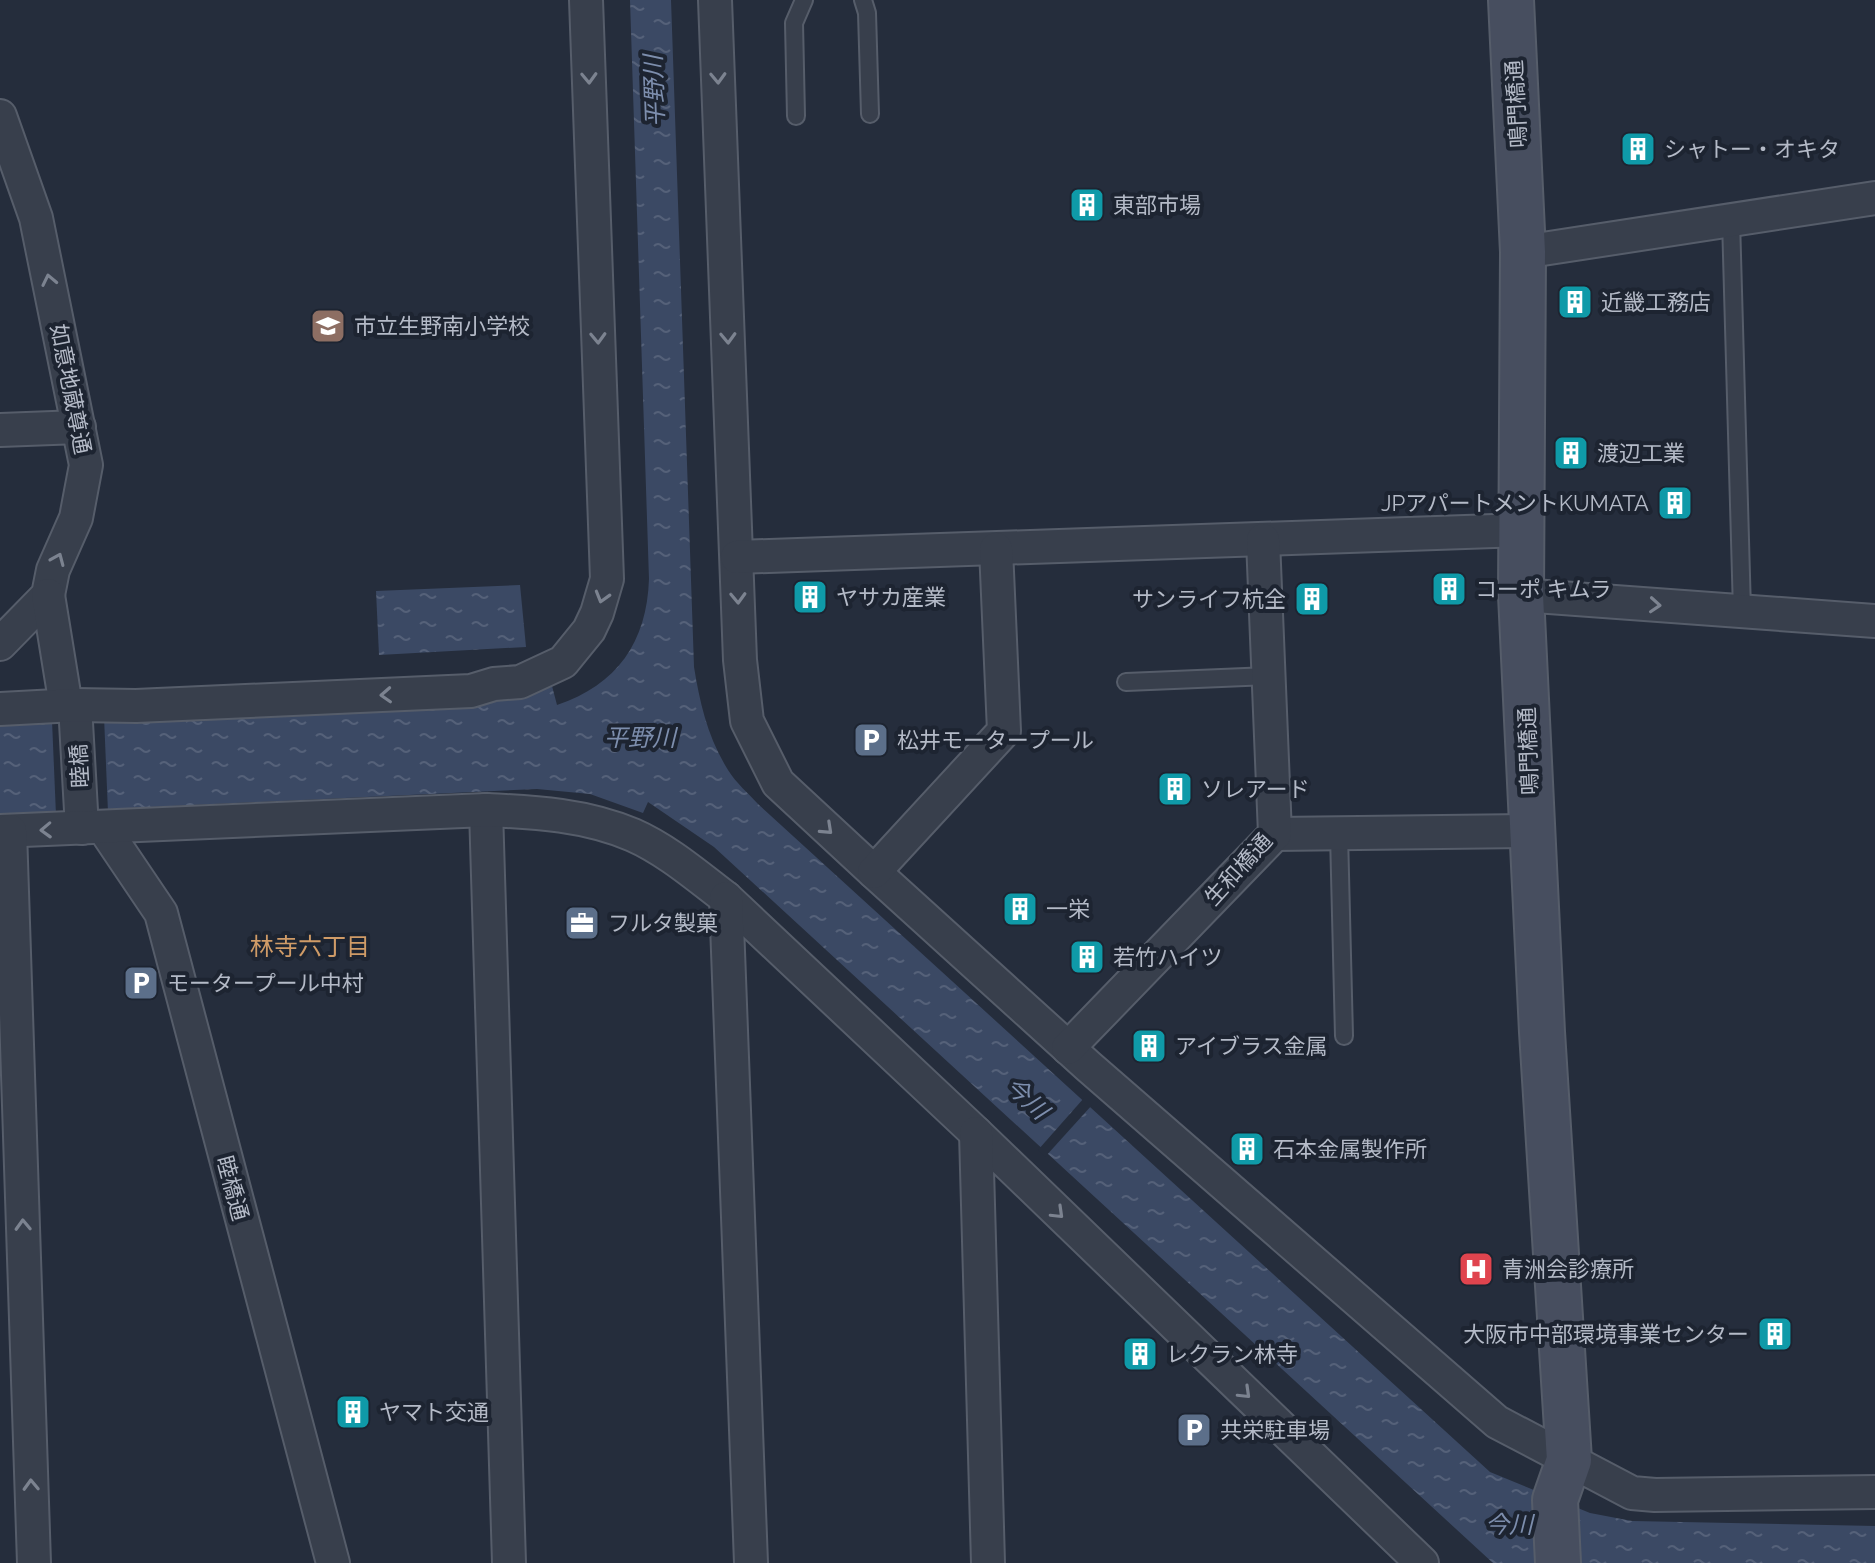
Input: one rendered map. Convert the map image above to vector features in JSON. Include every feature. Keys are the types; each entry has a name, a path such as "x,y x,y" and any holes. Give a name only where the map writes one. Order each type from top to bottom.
{"street":[{"path":"0,709 73,710 471,691 494,684 520,682 563,662 576,648 597,613 607,579 586,0"},
{"path":"715,0 740,660 747,721 778,783 1068,1048 1562,1480 1655,1495 1875,1492"},
{"name":"鳴門橋通","path":"1511,0 1523,252 1521,595 1562,1480 1558,1563"},
{"name":"如意地蔵尊通","path":"0,116 36,218 86,465 76,518 53,570 48,595 0,644"},
{"path":"1523,252 1875,198"},
{"path":"0,430 79,427"},
{"path":"737,557 1523,530"},
{"name":"生和橋通","path":"1068,1048 1275,834 1263,540"},
{"path":"874,872 1004,731 996,549"},
{"path":"48,595 73,710"},
{"path":"1521,595 1875,621"},
{"name":"睦橋","path":"73,710 89,823"},
{"path":"486,810 509,1563"},
{"path":"34,1563 5,831 89,823 486,810 558,814 634,836 682,865 726,898 976,1133 1422,1563"},
{"name":"睦橋通","path":"89,823 161,913 333,1563"},
{"path":"1275,834 1531,831"},
{"path":"726,898 751,1563"},
{"path":"976,1133 988,1563"}],"lane":[{"path":"796,116 794,23 804,0"},
{"path":"863,0 867,13 870,114"},
{"path":"1731,220 1742,611"},
{"path":"1126,682 1269,676"},
{"path":"1339,834 1344,1036"}],"water":[{"path":"630,0 671,0 694,667 710,733 735,779 758,804 1490,1472 1590,1513 1632,1521 1875,1526 1875,1563 1493,1563 714,847 648,802 643,813 590,794 537,789 0,814 0,726 477,704 527,696 552,686 557,705 596,686 625,658 642,622 649,579"},
{"path":"520,585 526,647 379,655 376,591"}],"pier":[{"path":"104,717 108,813 56,815 52,720"},
{"path":"1084,1098 1092,1105 1045,1157 1038,1150"}],"place":[{"name":"シャトー・オキタ","path":"1638,149"},
{"name":"東部市場","path":"1087,205"},
{"name":"近畿工務店","path":"1575,302"},
{"name":"市立生野南小学校","path":"328,326"},
{"name":"渡辺工業","path":"1571,453"},
{"name":"JPアパートメントKUMATA","path":"1675,503"},
{"name":"コーポ キムラ","path":"1449,589"},
{"name":"ヤサカ産業","path":"810,597"},
{"name":"サンライフ杭全","path":"1312,599"},
{"name":"松井モータープール","path":"871,740"},
{"name":"ソレアード","path":"1175,789"},
{"name":"一栄","path":"1020,909"},
{"name":"フルタ製菓","path":"582,923"},
{"name":"若竹ハイツ","path":"1087,957"},
{"name":"モータープール中村","path":"141,983"},
{"name":"アイブラス金属","path":"1149,1046"},
{"name":"石本金属製作所","path":"1247,1149"},
{"name":"青洲会診療所","path":"1476,1269"},
{"name":"大阪市中部環境事業センター","path":"1775,1334"},
{"name":"レクラン林寺","path":"1140,1354"},
{"name":"ヤマト交通","path":"353,1412"},
{"name":"共栄駐車場","path":"1194,1430"}],"district":[{"name":"林寺六丁目","path":"310,946"}],"water label":[{"name":"平野川","path":"654,91"},
{"name":"平野川","path":"640,737"},
{"name":"今川","path":"1027,1098"},
{"name":"今川","path":"1509,1524"}]}
